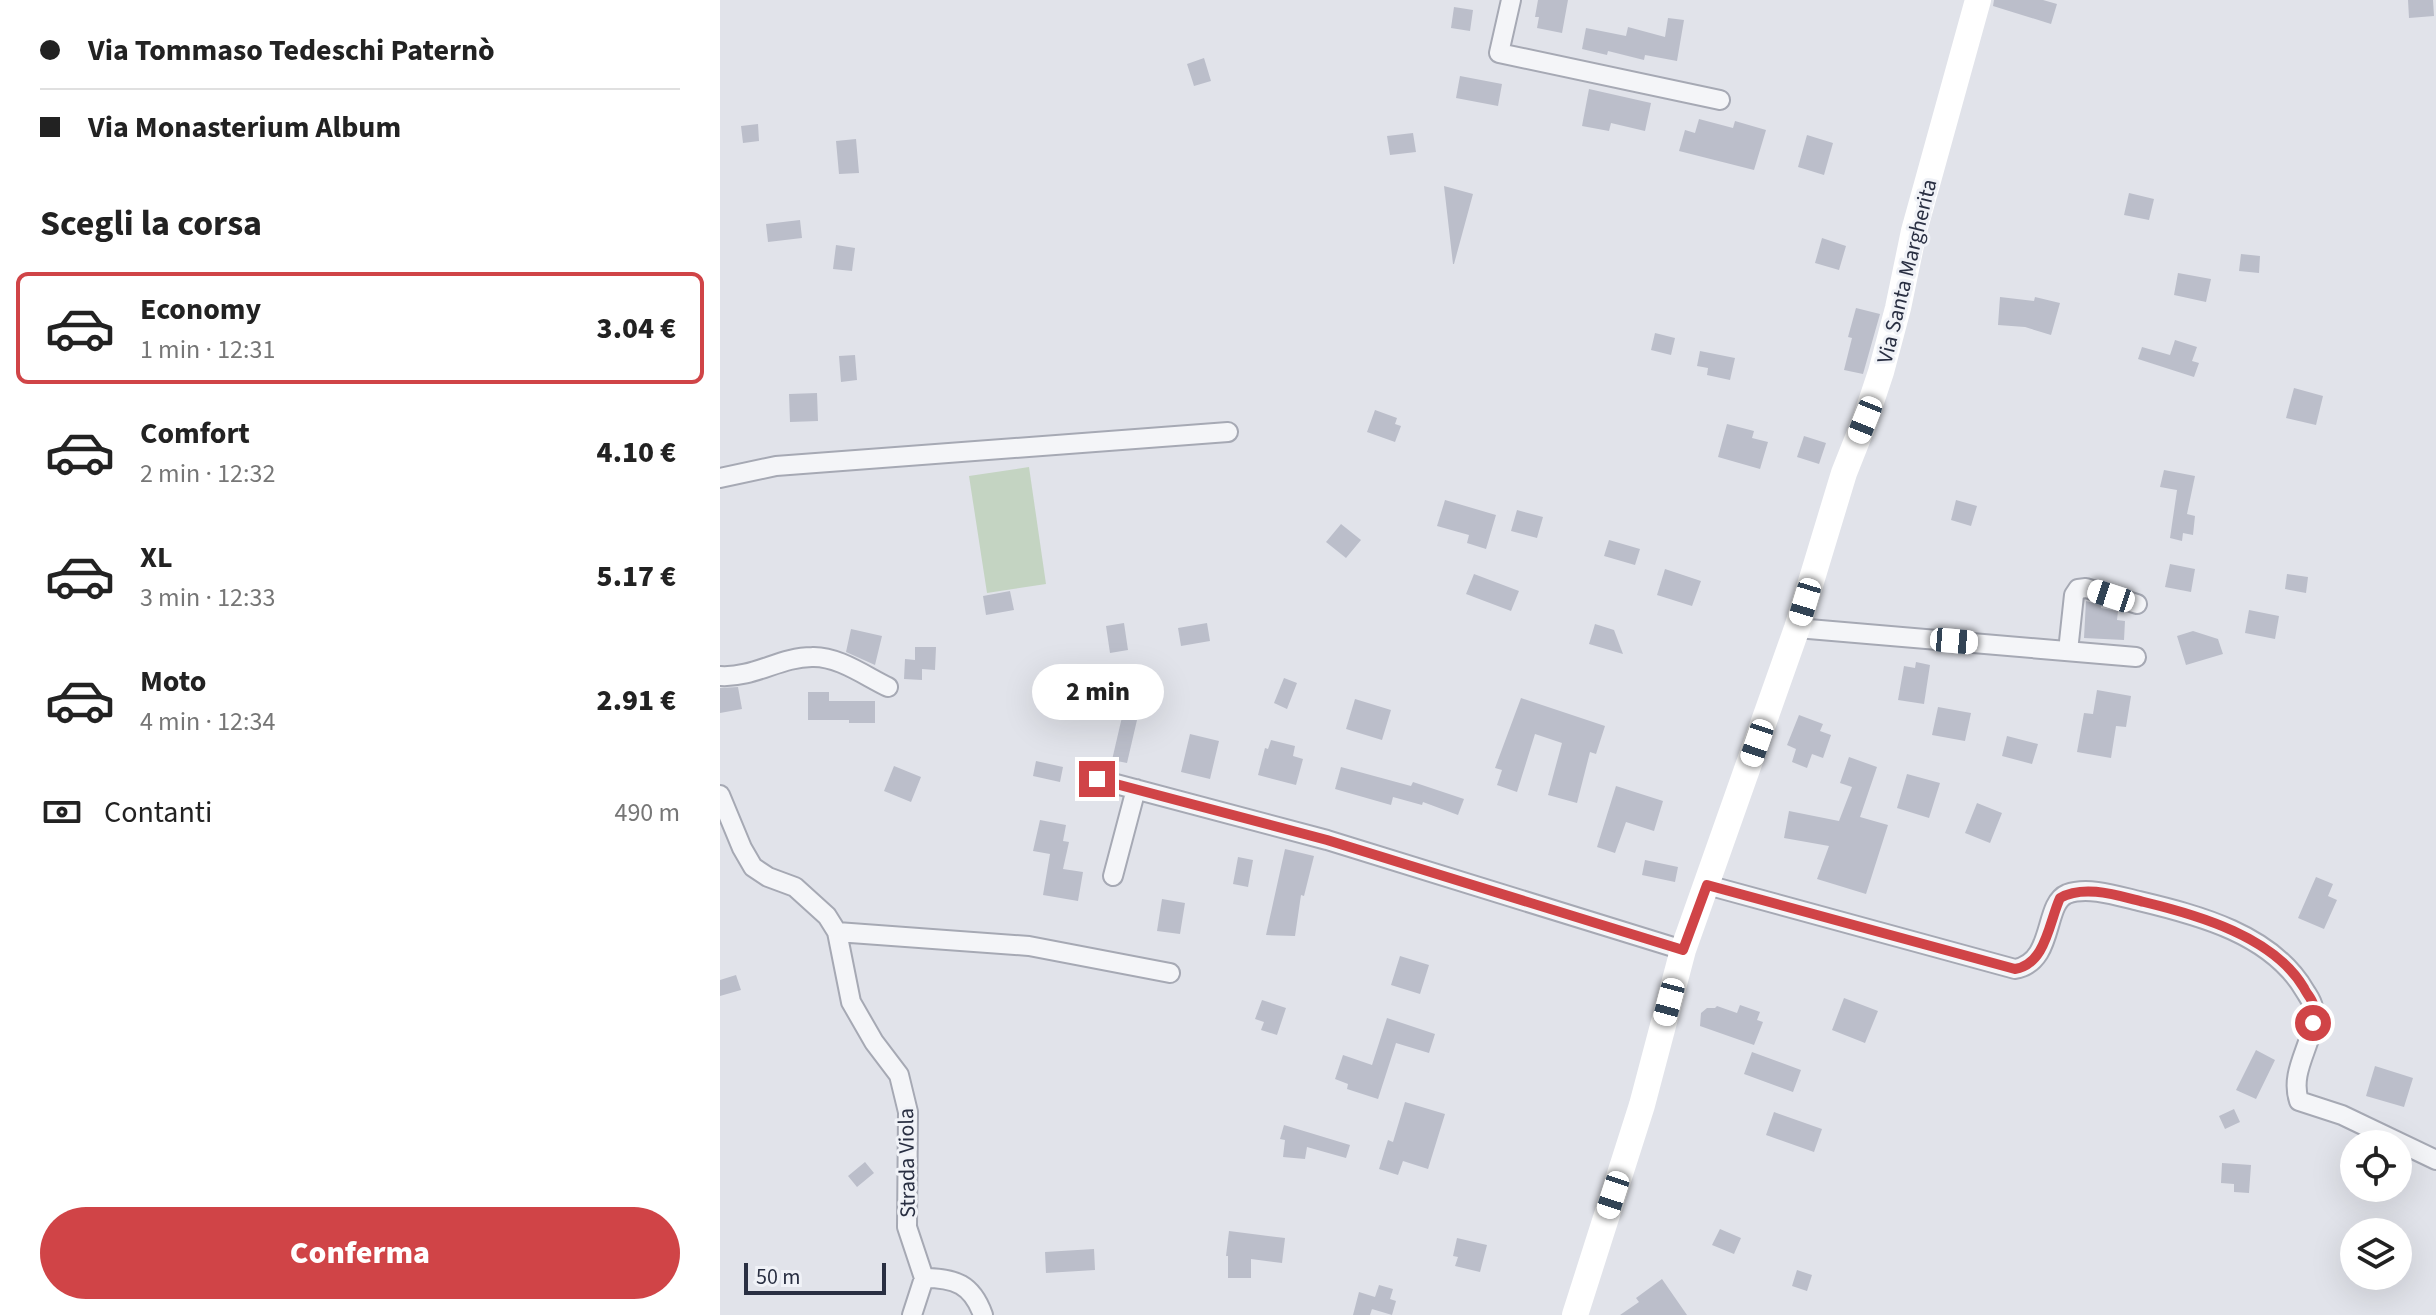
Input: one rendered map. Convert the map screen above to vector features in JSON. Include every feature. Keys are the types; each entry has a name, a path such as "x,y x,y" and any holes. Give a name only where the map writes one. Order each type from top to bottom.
{"street":[{"path":"1511,0 1499,53 1720,100"},
{"name":"Via Santa Margherita","path":"1575,1315 1642,1105 1683,950 1797,628 1844,473 1881,372 1914,231 1978,0"},
{"path":"720,478 776,466 1228,432"},
{"path":"2068,651 2074,595 2078,589 2086,588 2137,604"},
{"path":"1797,628 2136,657"},
{"path":"720,676 750,674 813,657 831,660 888,687"},
{"path":"1097,779 1327,840 1683,950"},
{"path":"1113,876 1136,789"},
{"name":"Strada Viola","path":"720,795 753,867 768,877 795,887 827,916 837,932 851,1002 874,1042 899,1075 908,1112 907,1227 924,1278"},
{"path":"1707,885 2015,969 2025,968 2034,959 2048,934 2060,898 2068,894 2091,892 2127,898 2212,922 2248,938 2287,967 2300,981 2313,1005 2310,1039 2295,1089 2299,1101 2342,1115 2436,1160"},
{"path":"837,932 1029,946 1170,973"},
{"path":"912,1315 924,1278 948,1278 962,1284 978,1300 983,1315"}],"green space":[{"path":"1029,467 1046,584 987,593 969,476"}],"building":[{"path":"1538,0 1568,0 1562,33 1537,28"},
{"path":"1994,0 2043,0 2057,4 2051,24 1993,6"},
{"path":"2408,0 2433,0 2434,16 2409,18"},
{"path":"1454,7 1473,10 1470,31 1451,28"},
{"path":"1668,18 1684,20 1677,61 1645,55 1644,60 1608,51 1607,55 1582,49 1586,28 1626,36 1628,27 1665,37"},
{"path":"1204,58 1211,81 1194,86 1187,64"},
{"path":"1460,76 1502,84 1498,106 1456,98"},
{"path":"1589,89 1651,103 1645,131 1611,123 1609,131 1582,126"},
{"path":"1699,119 1733,128 1735,121 1766,130 1754,170 1679,151 1685,130 1695,133"},
{"path":"758,124 759,141 743,143 741,126"},
{"path":"1413,133 1416,152 1390,155 1387,136"},
{"path":"1807,135 1833,143 1824,175 1798,167"},
{"path":"856,139 859,173 839,174 836,141"},
{"path":"1444,186 1473,194 1454,264 1453,264"},
{"path":"2129,193 2154,199 2149,220 2124,215"},
{"path":"800,220 802,238 768,242 766,224"},
{"path":"1822,238 1846,246 1839,270 1815,263"},
{"path":"836,245 855,248 852,271 833,269"},
{"path":"2241,254 2260,256 2259,273 2239,271"},
{"path":"2178,273 2211,279 2206,302 2174,295"},
{"path":"2000,297 2034,301 2035,297 2060,303 2051,335 2025,327 1998,325"},
{"path":"1856,308 1880,314 1863,374 1844,370"},
{"path":"1655,333 1675,338 1671,355 1651,350"},
{"path":"2175,340 2197,347 2192,361 2199,363 2194,377 2138,359 2142,347 2170,355"},
{"path":"1700,351 1735,358 1730,380 1707,375 1708,368 1697,366"},
{"path":"855,355 857,380 841,382 839,356"},
{"path":"2294,388 2323,396 2316,425 2286,418"},
{"path":"817,393 818,421 790,422 789,394"},
{"path":"1375,410 1397,418 1395,424 1401,426 1395,442 1367,432"},
{"path":"1727,424 1754,431 1752,438 1768,442 1760,469 1718,457"},
{"path":"1804,436 1826,443 1819,464 1797,457"},
{"path":"2164,470 2195,476 2187,514 2195,516 2193,535 2183,533 2182,541 2170,538 2177,490 2160,487"},
{"path":"1445,500 1496,515 1486,549 1467,543 1469,535 1437,526"},
{"path":"1956,500 1977,506 1971,526 1951,520"},
{"path":"1517,510 1543,517 1537,538 1511,531"},
{"path":"1341,524 1361,540 1346,558 1326,542"},
{"path":"1609,540 1640,549 1635,565 1604,556"},
{"path":"2170,564 2195,569 2191,592 2165,587"},
{"path":"1665,569 1701,581 1692,606 1657,595"},
{"path":"1474,574 1519,591 1511,611 1466,594"},
{"path":"2287,574 2308,577 2306,593 2285,589"},
{"path":"1010,591 1014,610 986,615 983,596"},
{"path":"2086,601 2118,611 2117,620 2125,621 2124,640 2084,638"},
{"path":"2249,610 2279,616 2275,639 2245,633"},
{"path":"1124,623 1128,650 1110,653 1106,626"},
{"path":"1207,623 1210,641 1181,646 1178,628"},
{"path":"1595,624 1614,630 1623,654 1589,644"},
{"path":"851,629 882,636 875,665 846,652"},
{"path":"2193,631 2218,639 2223,654 2186,665 2177,636"},
{"path":"915,647 936,647 935,670 922,669 922,680 904,679 905,659 915,660"},
{"path":"1916,662 1930,665 1924,704 1898,700 1904,666 1915,668"},
{"path":"1284,678 1297,683 1287,709 1274,703"},
{"path":"738,687 742,709 720,713 720,688"},
{"path":"2097,690 2131,696 2126,727 2116,726 2111,758 2077,752 2084,713 2093,714"},
{"path":"808,692 829,692 829,701 875,701 875,723 808,720"},
{"path":"1521,698 1605,726 1596,754 1590,752 1577,803 1548,795 1562,743 1535,734 1517,792 1497,785 1502,770 1495,768"},
{"path":"1355,699 1391,710 1382,740 1346,729"},
{"path":"1938,707 1971,713 1965,741 1932,735"},
{"path":"1799,715 1823,724 1820,731 1831,735 1823,758 1812,754 1807,768 1792,762 1796,749 1787,745"},
{"path":"1122,717 1137,720 1127,763 1112,760"},
{"path":"1190,734 1219,741 1210,779 1181,772"},
{"path":"2007,736 2038,744 2032,764 2002,756"},
{"path":"1271,740 1295,746 1293,756 1303,759 1296,785 1258,775 1265,748 1268,749"},
{"path":"1849,757 1877,767 1860,817 1888,825 1866,894 1817,879 1829,846 1784,838 1789,811 1839,821 1852,787 1840,783"},
{"path":"1036,761 1063,767 1060,782 1033,776"},
{"path":"894,766 921,777 911,802 884,791"},
{"path":"1341,767 1411,786 1413,782 1464,799 1458,815 1423,802 1422,805 1393,797 1391,805 1335,789"},
{"path":"1907,774 1940,783 1929,818 1897,808"},
{"path":"1616,786 1663,801 1654,831 1626,822 1615,853 1597,847"},
{"path":"1977,803 2002,813 1990,843 1965,833"},
{"path":"1040,820 1066,825 1063,841 1069,842 1063,869 1083,872 1078,901 1043,895 1050,854 1033,851"},
{"path":"1285,849 1314,856 1304,896 1301,895 1295,936 1266,935"},
{"path":"1238,857 1253,860 1248,887 1233,884"},
{"path":"1645,860 1678,867 1675,882 1642,875"},
{"path":"2316,877 2333,884 2328,896 2337,900 2324,929 2298,918"},
{"path":"1162,899 1185,903 1180,934 1157,931"},
{"path":"1400,956 1429,965 1420,994 1391,985"},
{"path":"736,975 741,990 720,996 720,980"},
{"path":"1844,998 1878,1011 1865,1043 1832,1030"},
{"path":"1262,1000 1286,1008 1277,1035 1261,1030 1264,1022 1255,1019"},
{"path":"1740,1005 1760,1012 1757,1020 1763,1022 1754,1045 1700,1026 1701,1013 1707,1008 1717,1006 1737,1013"},
{"path":"1387,1018 1435,1034 1429,1053 1396,1043 1378,1099 1347,1089 1348,1084 1335,1079 1343,1055 1372,1065"},
{"path":"2256,1050 2275,1060 2256,1099 2236,1090"},
{"path":"1752,1052 1801,1070 1793,1092 1744,1074"},
{"path":"2375,1066 2413,1078 2404,1107 2366,1096"},
{"path":"1405,1102 1445,1114 1428,1169 1403,1161 1398,1175 1379,1169 1388,1140 1393,1142"},
{"path":"2234,1109 2240,1122 2225,1129 2219,1116"},
{"path":"1774,1112 1822,1129 1814,1152 1766,1135"},
{"path":"1284,1125 1350,1145 1346,1158 1307,1147 1305,1159 1283,1157 1285,1140 1280,1139"},
{"path":"865,1162 874,1173 857,1187 848,1176"},
{"path":"2222,1163 2251,1165 2249,1193 2234,1192 2234,1184 2221,1183"},
{"path":"1720,1229 1741,1238 1734,1254 1712,1245"},
{"path":"1229,1231 1285,1238 1282,1263 1251,1259 1251,1278 1228,1278 1226,1256"},
{"path":"1457,1238 1487,1245 1480,1272 1455,1266 1458,1257 1453,1256"},
{"path":"1094,1249 1095,1270 1046,1273 1045,1252"},
{"path":"1797,1270 1812,1275 1807,1291 1792,1286"},
{"path":"1662,1279 1687,1315 1620,1315 1639,1302 1636,1298"},
{"path":"1379,1285 1393,1289 1390,1299 1396,1301 1392,1315 1372,1309 1370,1315 1353,1315 1359,1292 1375,1297"}],"route":[{"path":"1097,779 1327,840 1683,950 1707,885 2015,969 2025,968 2034,959 2048,934 2060,898 2068,894 2091,892 2127,898 2199,916 2248,938 2287,967 2300,981 2313,1005 2313,1023"}]}
